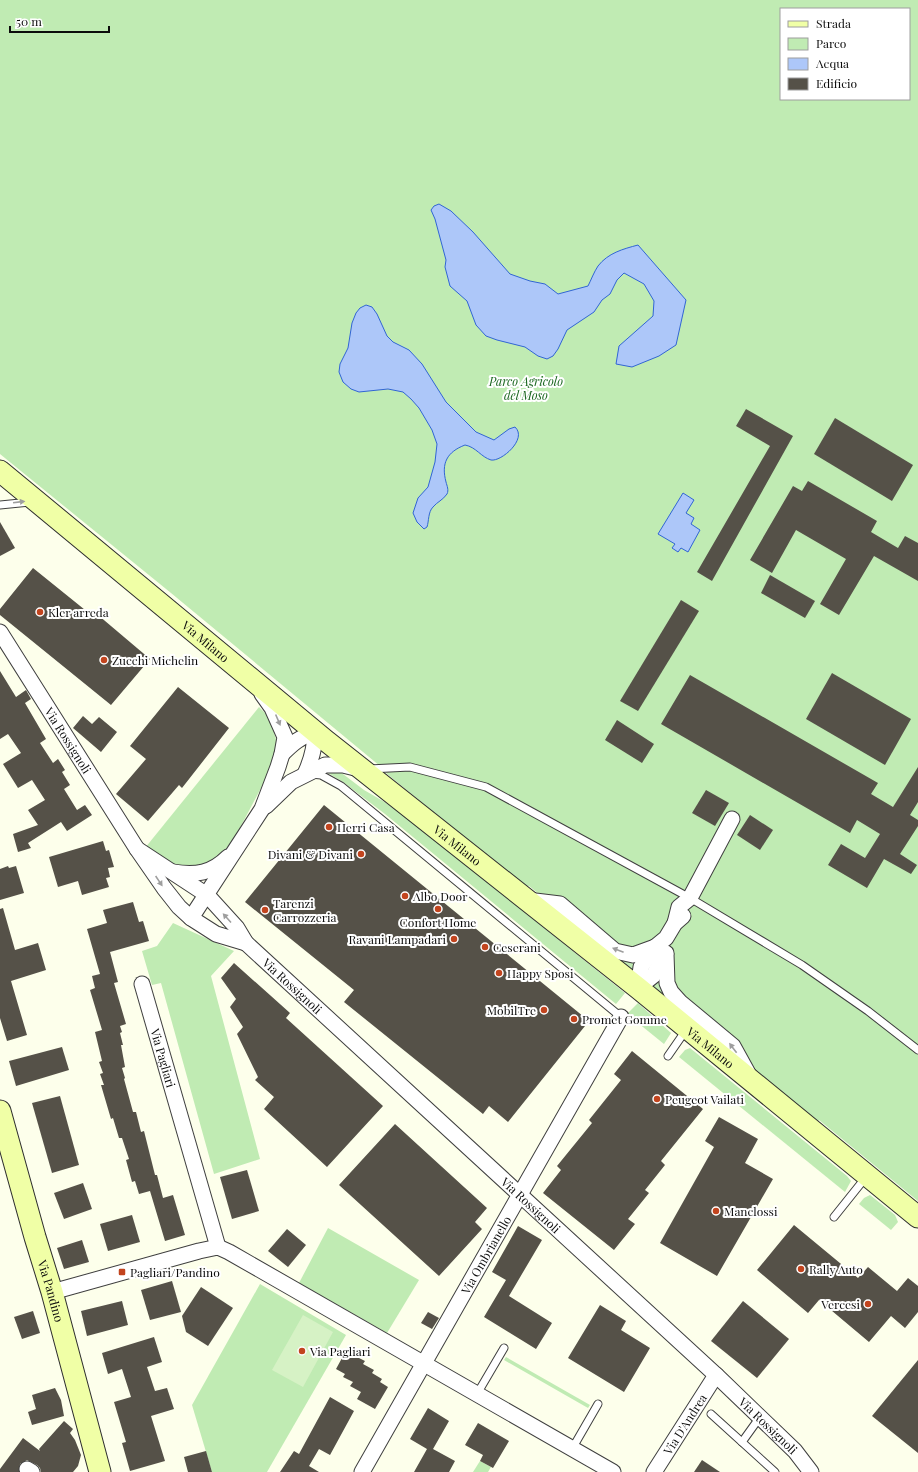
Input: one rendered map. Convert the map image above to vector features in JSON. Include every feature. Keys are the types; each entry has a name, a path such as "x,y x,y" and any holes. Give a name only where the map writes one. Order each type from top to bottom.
{"main road":[{"name":"Via Milano","path":"0,471 315,732 688,1028 918,1217"},
{"name":"Via Pandino","path":"0,1111 52,1292 100,1472"}],"street":[{"name":"Via Rossignoli","path":"0,632 137,849 179,907 191,918 216,934 246,943"},
{"name":"Via Rossignoli","path":"248,676 272,708 285,737 282,754 262,810"},
{"name":"Via Rossignoli","path":"282,754 292,743 302,736 315,732"},
{"path":"305,774 311,762 315,747 315,732"},
{"name":"Via Rossignoli","path":"206,895 262,810 291,782 325,765 343,765 361,769"},
{"path":"638,988 641,967 662,946 675,923 688,912 690,898 732,819"},
{"name":"Via Rossignoli","path":"170,872 188,875 204,873 222,863 238,846"},
{"name":"Via Rossignoli","path":"137,849 206,895 237,928 246,943 716,1375 795,1451 811,1472"},
{"path":"191,918 206,895"},
{"path":"527,900 560,904 615,951 633,955 662,946"},
{"path":"662,946 667,983 671,992 680,1002 733,1046 752,1081"},
{"name":"Via Pagliari","path":"142,984 218,1247"},
{"name":"Via Ombrianello","path":"362,1472 621,1017"},
{"path":"52,1292 218,1247 424,1363 612,1472"},
{"name":"Via D'Andrea","path":"654,1472 716,1375"}],"lane":[{"path":"0,505 22,502 38,502"},
{"path":"361,769 410,767 486,787 690,898 802,965 868,1011 918,1050"},
{"path":"305,774 321,776 341,786 621,1017"},
{"path":"668,1056 688,1028"},
{"path":"834,1218 867,1175"},
{"path":"478,1394 504,1348"},
{"path":"572,1449 598,1404"},
{"path":"711,1414 775,1472"},
{"path":"742,1442 760,1417"}],"green space":[{"name":"Parco Agricolo del Moso","path":"0,0 918,0 918,1201 819,1120 816,1124 758,1078 751,1066 529,886 524,886 387,774 386,771 0,454"},
{"path":"259,707 270,718 277,743 269,773 233,841 218,857 202,866 185,867 169,865 145,848"},
{"path":"331,769 339,771 364,790 402,814 625,993 616,1004 385,814 343,782 328,773"},
{"path":"173,923 234,951 211,976 260,1159 214,1174 161,983 152,985 142,951 157,946"},
{"path":"638,1003 671,1033 664,1044 627,1014"},
{"path":"690,1048 847,1176 851,1181 845,1192 679,1057 685,1050"},
{"path":"870,1195 895,1215 898,1222 891,1230 859,1204 864,1198"},
{"path":"328,1228 419,1280 387,1333 299,1283"},
{"path":"260,1284 346,1335 267,1472 212,1472 192,1405"},
{"name":"Via Pagliari","path":"303,1315 333,1332 303,1387 272,1370"},
{"path":"506,1357 590,1405 588,1408 504,1360"},
{"path":"480,1461 491,1467 488,1472 473,1472"}],"water":[{"path":"439,204 451,211 473,232 510,274 530,281 545,284 558,294 588,286 598,266 606,258 621,250 638,245 686,300 676,345 659,356 632,367 616,364 619,346 653,316 654,301 644,284 624,273 617,280 610,294 602,300 594,312 567,330 558,349 553,356 547,359 538,356 525,347 486,336 476,325 467,301 450,286 445,267 446,260 435,219 431,210 434,206"},
{"path":"366,305 372,307 377,314 387,336 393,342 409,350 422,364 446,402 476,432 494,440 509,429 515,427 518,432 518,438 512,449 495,460 487,459 469,446 465,445 450,455 444,469 448,492 444,498 431,509 427,527 424,529 417,522 413,513 418,498 428,487 435,462 437,444 432,430 419,408 403,392 388,389 359,392 351,389 343,382 339,372 340,364 348,348 352,323 356,313 360,308"},
{"path":"683,493 694,500 686,513 694,518 691,524 700,530 688,552 681,548 678,552 672,548 675,544 658,534"}],"building":[{"path":"746,409 793,436 712,581 697,572 770,446 736,426"},
{"path":"835,418 913,465 892,501 814,454"},
{"path":"808,481 877,521 871,532 898,548 905,536 918,543 918,581 874,556 839,615 820,604 846,559 796,530 772,573 750,560 793,486 802,491"},
{"path":"0,522 15,548 0,556"},
{"path":"33,568 95,618 98,615 150,659 111,705 0,615 0,609"},
{"path":"770,575 815,601 805,618 761,593"},
{"path":"681,600 699,611 638,711 620,701"},
{"path":"0,671 16,697 26,690 31,699 25,703 46,739 40,743 53,763 58,759 65,770 62,772 70,785 64,789 77,810 85,805 92,815 67,831 61,822 28,843 31,848 18,852 13,834 38,825 28,810 45,800 32,780 18,788 3,764 21,753 8,734 0,739"},
{"path":"832,673 911,719 885,765 806,719"},
{"path":"690,675 878,783 871,794 893,807 918,767 918,802 910,815 918,820 918,826 900,854 917,865 911,874 884,859 867,888 828,865 841,844 865,858 880,834 857,820 850,833 661,724"},
{"path":"178,687 229,728 182,788 179,785 148,821 116,794 146,759 130,746"},
{"path":"83,716 92,724 99,717 117,732 101,752 73,728"},
{"path":"617,720 654,744 642,763 605,740"},
{"path":"706,790 729,803 715,826 692,813"},
{"path":"324,805 589,1021 508,1122 489,1106 483,1114 344,1002 354,990 245,902"},
{"path":"750,815 773,830 760,850 737,835"},
{"path":"103,841 106,851 109,850 114,867 108,868 110,877 106,878 109,887 82,895 78,881 58,887 49,857"},
{"path":"8,866 9,868 16,866 24,893 0,900 0,869"},
{"path":"133,902 139,922 143,921 149,941 110,952 118,982 114,983 126,1024 120,1026 123,1045 121,1045 125,1067 122,1068 124,1079 133,1112 136,1112 141,1132 144,1131 155,1175 157,1175 163,1198 173,1195 185,1235 165,1241 150,1191 139,1194 135,1181 132,1182 126,1160 129,1159 122,1138 119,1138 113,1118 111,1119 101,1085 104,1085 100,1074 103,1073 99,1062 102,1061 95,1032 102,1030 90,990 95,988 92,976 100,974 87,929 107,923 103,910"},
{"path":"3,908 15,950 38,943 46,970 11,981 27,1035 7,1041 0,1018 0,909"},
{"path":"234,963 290,1013 286,1018 383,1106 327,1167 264,1109 274,1097 255,1080 258,1077 237,1034 243,1027 230,1007 236,999 221,978"},
{"path":"62,1047 69,1070 16,1086 9,1061"},
{"path":"632,1051 703,1109 661,1161 665,1165 645,1190 649,1193 628,1219 635,1224 614,1250 543,1193 561,1170 557,1166 592,1123 589,1120 621,1080 614,1074"},
{"path":"60,1096 79,1165 52,1173 32,1103"},
{"name":"Manclossi","path":"719,1117 758,1139 745,1163 773,1179 717,1276 660,1243 714,1147 705,1141"},
{"path":"395,1124 487,1208 475,1222 482,1229 439,1276 339,1185"},
{"path":"247,1170 259,1211 232,1219 220,1177"},
{"path":"83,1183 92,1209 64,1219 54,1193"},
{"path":"132,1215 140,1242 108,1251 100,1224"},
{"path":"794,1225 858,1278 868,1267 897,1291 908,1278 918,1286 918,1312 905,1328 891,1316 869,1342 819,1300 808,1313 757,1270"},
{"path":"518,1226 542,1240 509,1296 552,1323 536,1349 484,1317 506,1280 492,1272"},
{"path":"287,1229 306,1245 288,1267 268,1251"},
{"path":"82,1240 89,1262 64,1269 57,1248"},
{"path":"172,1281 181,1312 150,1320 141,1290"},
{"path":"201,1287 233,1308 208,1346 186,1332 182,1316"},
{"path":"122,1301 128,1325 87,1336 81,1311"},
{"path":"743,1301 789,1339 757,1378 711,1341"},
{"path":"600,1305 626,1321 621,1330 650,1348 624,1392 568,1358"},
{"path":"33,1311 40,1333 22,1339 14,1317"},
{"path":"428,1312 439,1318 432,1329 421,1323"},
{"path":"154,1337 162,1362 147,1367 155,1391 167,1388 174,1409 151,1416 165,1461 130,1471 122,1443 126,1442 114,1402 131,1397 122,1369 108,1374 102,1353"},
{"path":"348,1347 358,1352 355,1356 365,1361 363,1364 374,1370 372,1373 382,1379 380,1382 388,1387 375,1409 357,1399 361,1392 350,1386 353,1382 343,1377 345,1374 336,1369"},
{"path":"918,1360 918,1453 872,1416"},
{"path":"55,1388 61,1400 64,1416 32,1425 28,1412 36,1409 32,1395"},
{"path":"330,1397 354,1411 330,1455 319,1449 309,1466 319,1472 280,1472 294,1451 299,1454"},
{"path":"428,1408 449,1421 433,1449 455,1461 449,1472 414,1472 427,1449 410,1439"},
{"path":"64,1421 73,1429 70,1433 75,1440 81,1455 78,1466 73,1472 41,1472 37,1465 27,1460 20,1464 19,1472 0,1472 0,1469 23,1438 40,1451 39,1449"},
{"path":"478,1423 509,1441 493,1468 480,1461 483,1455 465,1445"},
{"path":"206,1451 212,1472 188,1472 184,1457"},
{"path":"702,1460 720,1472 694,1472"}],"place":[{"name":"Kler arreda","path":"40,612"},
{"name":"Zucchi Michelin","path":"104,660"},
{"name":"Herri Casa","path":"329,827"},
{"name":"Divani & Divani","path":"361,854"},
{"name":"Albo Door","path":"405,896"},
{"name":"Confort Home","path":"438,909"},
{"name":"Tarenzi Carrozzeria","path":"265,910"},
{"name":"Ravani Lampadari","path":"454,939"},
{"name":"Ceserani","path":"485,947"},
{"name":"Happy Sposi","path":"499,973"},
{"name":"MobilTre","path":"544,1010"},
{"name":"Promet Gomme","path":"574,1019"},
{"name":"Peugeot Vailati","path":"657,1099"},
{"name":"Manclossi","path":"716,1211"},
{"name":"Rally Auto","path":"801,1269"},
{"name":"Pagliari/Pandino","path":"122,1272"},
{"name":"Vercesi","path":"868,1304"},
{"name":"Via Pagliari","path":"302,1351"}]}
